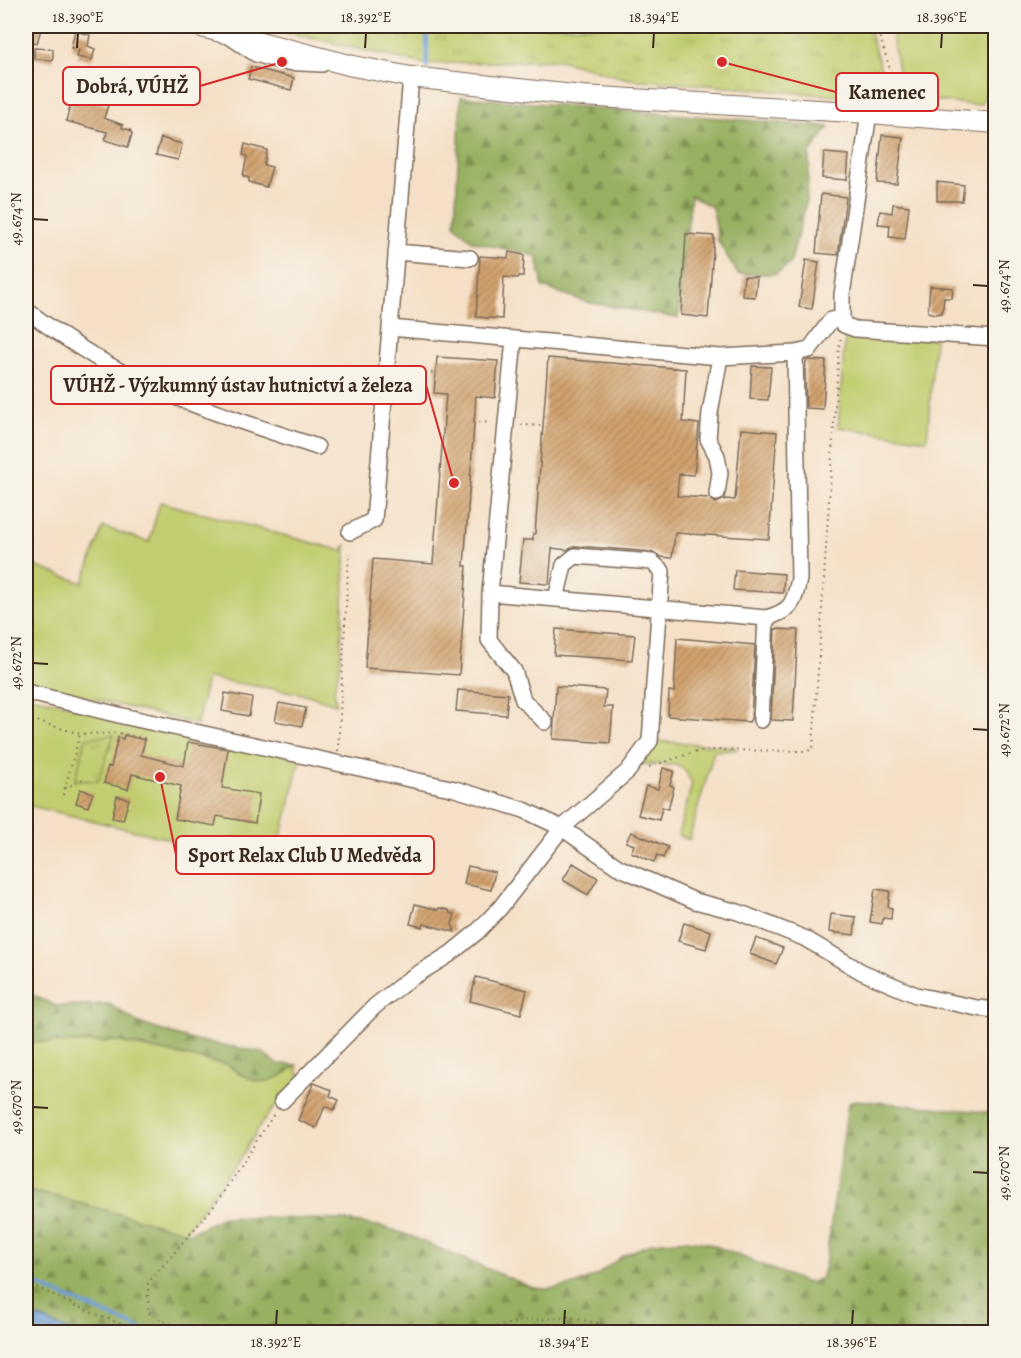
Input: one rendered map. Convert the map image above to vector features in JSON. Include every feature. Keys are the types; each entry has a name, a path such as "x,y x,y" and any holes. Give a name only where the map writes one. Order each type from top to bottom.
{"main road":[{"path":"198,26 353,66 411,77 582,96 996,123"}],"street":[{"path":"350,532 374,520 411,77"},
{"path":"869,113 842,295 844,325 855,329 996,338"},
{"path":"396,252 470,258"},
{"path":"26,310 74,345 150,387 205,409 317,447"},
{"path":"390,328 720,357 795,353 809,350 831,320 842,318"},
{"path":"514,339 490,592 489,640 514,671 523,700 545,722"},
{"path":"490,592 766,618 782,614 795,600 799,579 795,353"},
{"path":"717,493 720,473 717,456 708,439 720,357"},
{"path":"282,1101 375,1006 408,980 450,954 477,932 500,908 562,828 628,771 650,741 662,571 652,562 575,556 564,565 556,599"},
{"path":"761,720 766,618"},
{"path":"26,692 455,789 524,810 562,828 618,867 695,901 738,912 804,938 862,972 915,995 996,1010"}],"path":[{"path":"876,26 891,72 890,115"},
{"path":"387,370 435,373"},
{"path":"338,762 349,553"},
{"path":"26,718 80,734 118,733 144,738 148,721"},
{"path":"63,795 80,734"},
{"path":"65,788 83,779"},
{"path":"181,1332 148,1312 148,1283 215,1205 282,1101"},
{"path":"26,1282 76,1306 141,1332"},
{"path":"466,1332 524,1321 568,1317 619,1328 626,1332"}],"green space":[{"path":"259,26 868,26 890,100 628,79 560,60 424,64"},
{"path":"885,26 995,26 995,49 984,99 980,104 975,105 904,97 892,35"},
{"path":"461,97 829,127 810,153 806,203 790,264 776,274 738,274 718,241 713,208 691,195 678,318 586,302 543,287 537,256 472,241 455,225"},
{"path":"855,332 935,339 927,440 838,427 845,336"},
{"path":"160,502 343,551 346,544 340,666 334,689 336,704 304,694 207,678 197,724 26,683 26,563 83,583 103,527 149,542"},
{"path":"26,695 300,759 283,829 273,854 268,861 258,860 26,805"},
{"path":"114,735 98,781 75,780 86,738"},
{"path":"656,741 736,747 736,750 714,751 689,840 678,835 692,784 685,770 676,765 639,764"},
{"path":"26,992 56,1006 109,1004 137,1022 153,1028 188,1039 262,1052 278,1064 297,1065 278,1077 262,1082 247,1078 228,1065 115,1041 26,1042"},
{"path":"115,1041 228,1065 239,1074 280,1077 297,1065 299,1078 263,1121 244,1152 185,1232 53,1196 26,1191 26,1042"},
{"path":"854,1100 995,1113 995,1332 72,1332 26,1312 26,1191 53,1196 190,1233 223,1217 343,1220 383,1227 405,1234 533,1288 549,1289 575,1285 597,1275 624,1255 652,1243 687,1240 708,1243 804,1282 812,1282 821,1278 825,1266 848,1104"}],"water":[{"path":"26,1312 72,1332 26,1332"}],"building":[{"path":"26,26 42,26 37,43 26,40"},
{"path":"75,31 90,35 88,46 95,49 92,60 77,57 79,50 71,48"},
{"path":"34,48 53,49 53,60 34,59"},
{"path":"251,67 294,78 291,90 248,79"},
{"path":"73,95 108,105 104,118 123,125 122,128 130,130 132,134 128,147 105,140 107,132 66,121"},
{"path":"882,135 903,137 897,184 877,183"},
{"path":"161,138 182,144 178,160 156,155"},
{"path":"245,144 267,150 264,165 272,167 266,187 249,182 249,178 243,176 247,156 243,155"},
{"path":"824,153 849,155 847,180 822,178"},
{"path":"937,182 964,185 962,201 937,201"},
{"path":"821,194 846,197 838,255 816,253"},
{"path":"893,204 909,206 905,239 889,237 890,225 878,224 880,211 892,213"},
{"path":"686,234 714,236 708,318 681,315"},
{"path":"509,252 524,255 523,276 504,277 502,319 476,317 480,256 508,258"},
{"path":"806,260 819,262 812,309 799,307"},
{"path":"744,276 757,277 755,297 742,296"},
{"path":"930,286 953,288 952,298 944,298 942,313 928,312"},
{"path":"437,357 498,361 495,398 476,396 459,675 365,668 373,559 433,564 446,394 434,393"},
{"path":"548,358 686,369 683,422 699,424 694,475 679,474 677,496 709,498 716,503 725,499 735,500 741,429 777,432 769,539 675,533 672,558 661,557 653,552 576,546 567,550 552,548 549,584 519,582 523,540 533,540 533,534 535,534"},
{"path":"806,361 826,361 823,409 806,408 805,372"},
{"path":"752,366 771,367 768,400 750,399"},
{"path":"735,570 784,574 783,593 733,590"},
{"path":"556,629 635,635 632,660 554,655"},
{"path":"775,629 798,630 793,721 771,720"},
{"path":"677,638 755,645 749,722 668,716 669,691 674,692"},
{"path":"556,686 606,690 604,707 613,707 610,743 553,739"},
{"path":"458,690 508,694 506,715 456,711"},
{"path":"225,693 252,698 249,716 222,711"},
{"path":"279,703 306,708 302,726 275,721"},
{"path":"124,735 145,740 141,755 184,766 188,742 228,749 222,788 259,794 255,823 217,816 215,826 175,819 181,786 132,774 128,789 104,783 108,766 111,767 118,737 123,739"},
{"path":"663,768 674,771 670,785 674,787 668,809 662,807 659,820 638,815 646,786 658,789"},
{"path":"80,789 93,793 88,807 76,803"},
{"path":"117,796 129,799 123,820 112,818"},
{"path":"631,832 668,847 663,858 657,855 654,862 631,852 634,845 626,842"},
{"path":"573,863 598,878 588,895 563,880"},
{"path":"468,866 495,872 491,890 464,884"},
{"path":"875,889 890,891 888,907 892,908 891,919 883,918 882,924 870,922"},
{"path":"415,904 449,910 450,913 455,914 452,924 455,932 424,924 423,927 410,924"},
{"path":"831,914 856,917 854,935 829,932"},
{"path":"684,923 711,931 706,949 678,941"},
{"path":"756,938 783,948 776,964 750,954"},
{"path":"476,977 527,990 521,1014 470,1001"},
{"path":"314,1083 332,1090 330,1096 339,1100 334,1110 325,1106 316,1128 298,1120"}],"waterway":[{"path":"427,26 427,68"},
{"path":"26,1280 148,1332"}],"place":[{"name":"Dobrá, VÚHŽ","path":"282,62"},
{"name":"Kamenec","path":"722,62"},
{"name":"VÚHŽ - Výzkumný ústav hutnictví a železa","path":"454,483"},
{"name":"Sport Relax Club U Medvěda","path":"160,777"}]}
